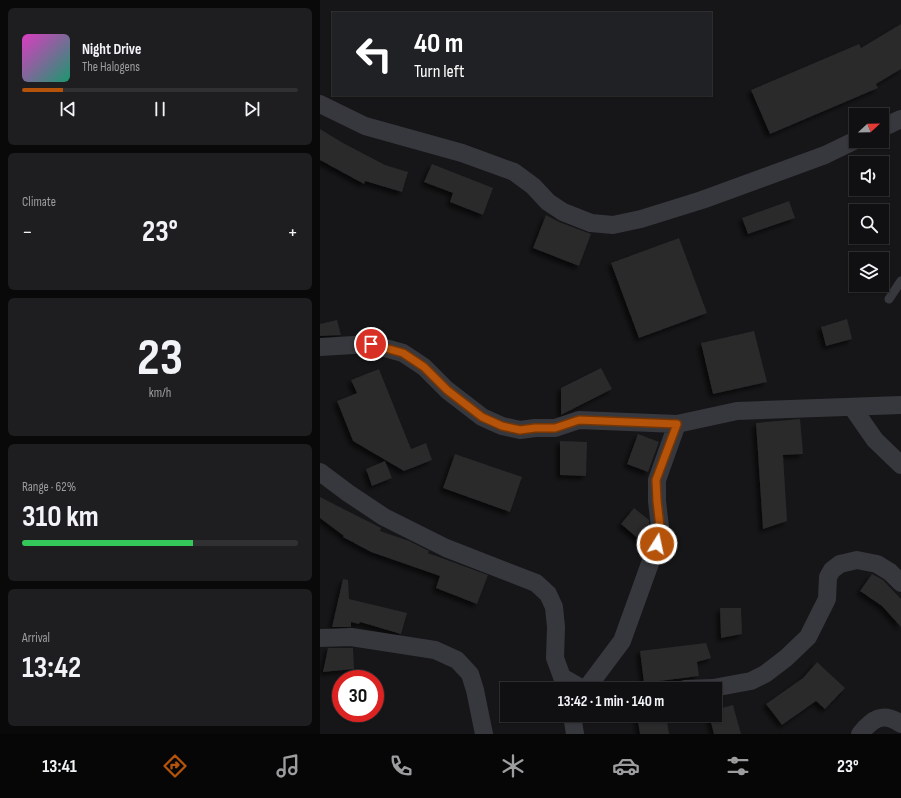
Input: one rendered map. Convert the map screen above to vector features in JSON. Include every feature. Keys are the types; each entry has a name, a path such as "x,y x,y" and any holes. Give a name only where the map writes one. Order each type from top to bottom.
{"street":[{"path":"320,104 365,126 462,153 514,172 533,186 548,202 563,212 591,223 613,225 641,219 702,200 825,155 849,143"},
{"path":"889,125 901,119"},
{"path":"320,347 371,344 403,353 424,367 447,390 482,417 502,426 520,430 555,428 579,420 677,424 737,411 901,405"},
{"path":"852,407 875,440 901,465"},
{"path":"590,682 622,641 657,544 660,527 656,480 677,424"},
{"path":"320,472 348,493 384,516 446,548 536,583 548,594 554,608 556,627 555,658 562,677 566,682"},
{"path":"722,686 751,681 765,674 786,658 808,637 826,599 828,577 832,570 840,564 857,560 877,564 890,572 901,583"},
{"path":"320,638 351,637 435,650 457,660 470,674 475,690 484,734"},
{"path":"860,734 876,718 887,717 901,724"},
{"path":"573,722 575,734"}],"lane":[{"path":"889,299 901,281"}],"building":[{"path":"901,24 901,69 876,84 878,88 770,134 751,90 859,44 861,48"},
{"path":"320,129 385,165 408,172 402,192 365,181 364,184 320,160"},
{"path":"432,164 493,188 483,215 450,202 453,193 424,182"},
{"path":"789,201 795,218 748,234 742,218"},
{"path":"546,215 559,222 591,234 579,266 533,248"},
{"path":"679,238 707,313 639,338 611,263"},
{"path":"847,319 852,339 826,346 821,327"},
{"path":"337,320 341,335 320,336 320,324"},
{"path":"754,331 767,382 713,394 701,343"},
{"path":"601,368 612,389 561,415 561,388"},
{"path":"379,369 411,449 426,443 432,460 404,471 353,441 337,401 357,393 351,380"},
{"path":"800,419 803,454 783,455 787,521 763,529 756,423"},
{"path":"638,434 659,442 648,472 627,464"},
{"path":"560,441 587,442 586,476 560,475"},
{"path":"455,454 522,477 510,512 443,488"},
{"path":"385,461 392,478 372,486 366,469"},
{"path":"320,497 381,528 380,531 409,541 429,551 428,553 488,575 477,604 436,588 440,576 371,552 343,537 344,536 320,518"},
{"path":"634,508 649,520 649,531 641,541 621,524"},
{"path":"872,574 883,580 901,599 901,627 882,606 860,591"},
{"path":"343,579 348,580 349,599 407,613 401,634 360,622 359,624 351,622 351,627 332,627"},
{"path":"720,608 741,608 742,634 721,638"},
{"path":"706,643 711,658 697,662 699,676 644,682 640,651"},
{"path":"328,648 353,648 354,669 323,672"},
{"path":"817,662 845,688 825,709 816,701 782,725 766,704 803,678"},
{"path":"733,705 741,734 714,734 711,722 722,722 722,708"},
{"path":"638,722 667,722 669,734 640,734"}],"route":[{"path":"371,344 403,353 424,367 447,390 482,417 502,426 520,430 555,428 579,420 677,424 656,480 660,527 657,544"}]}
